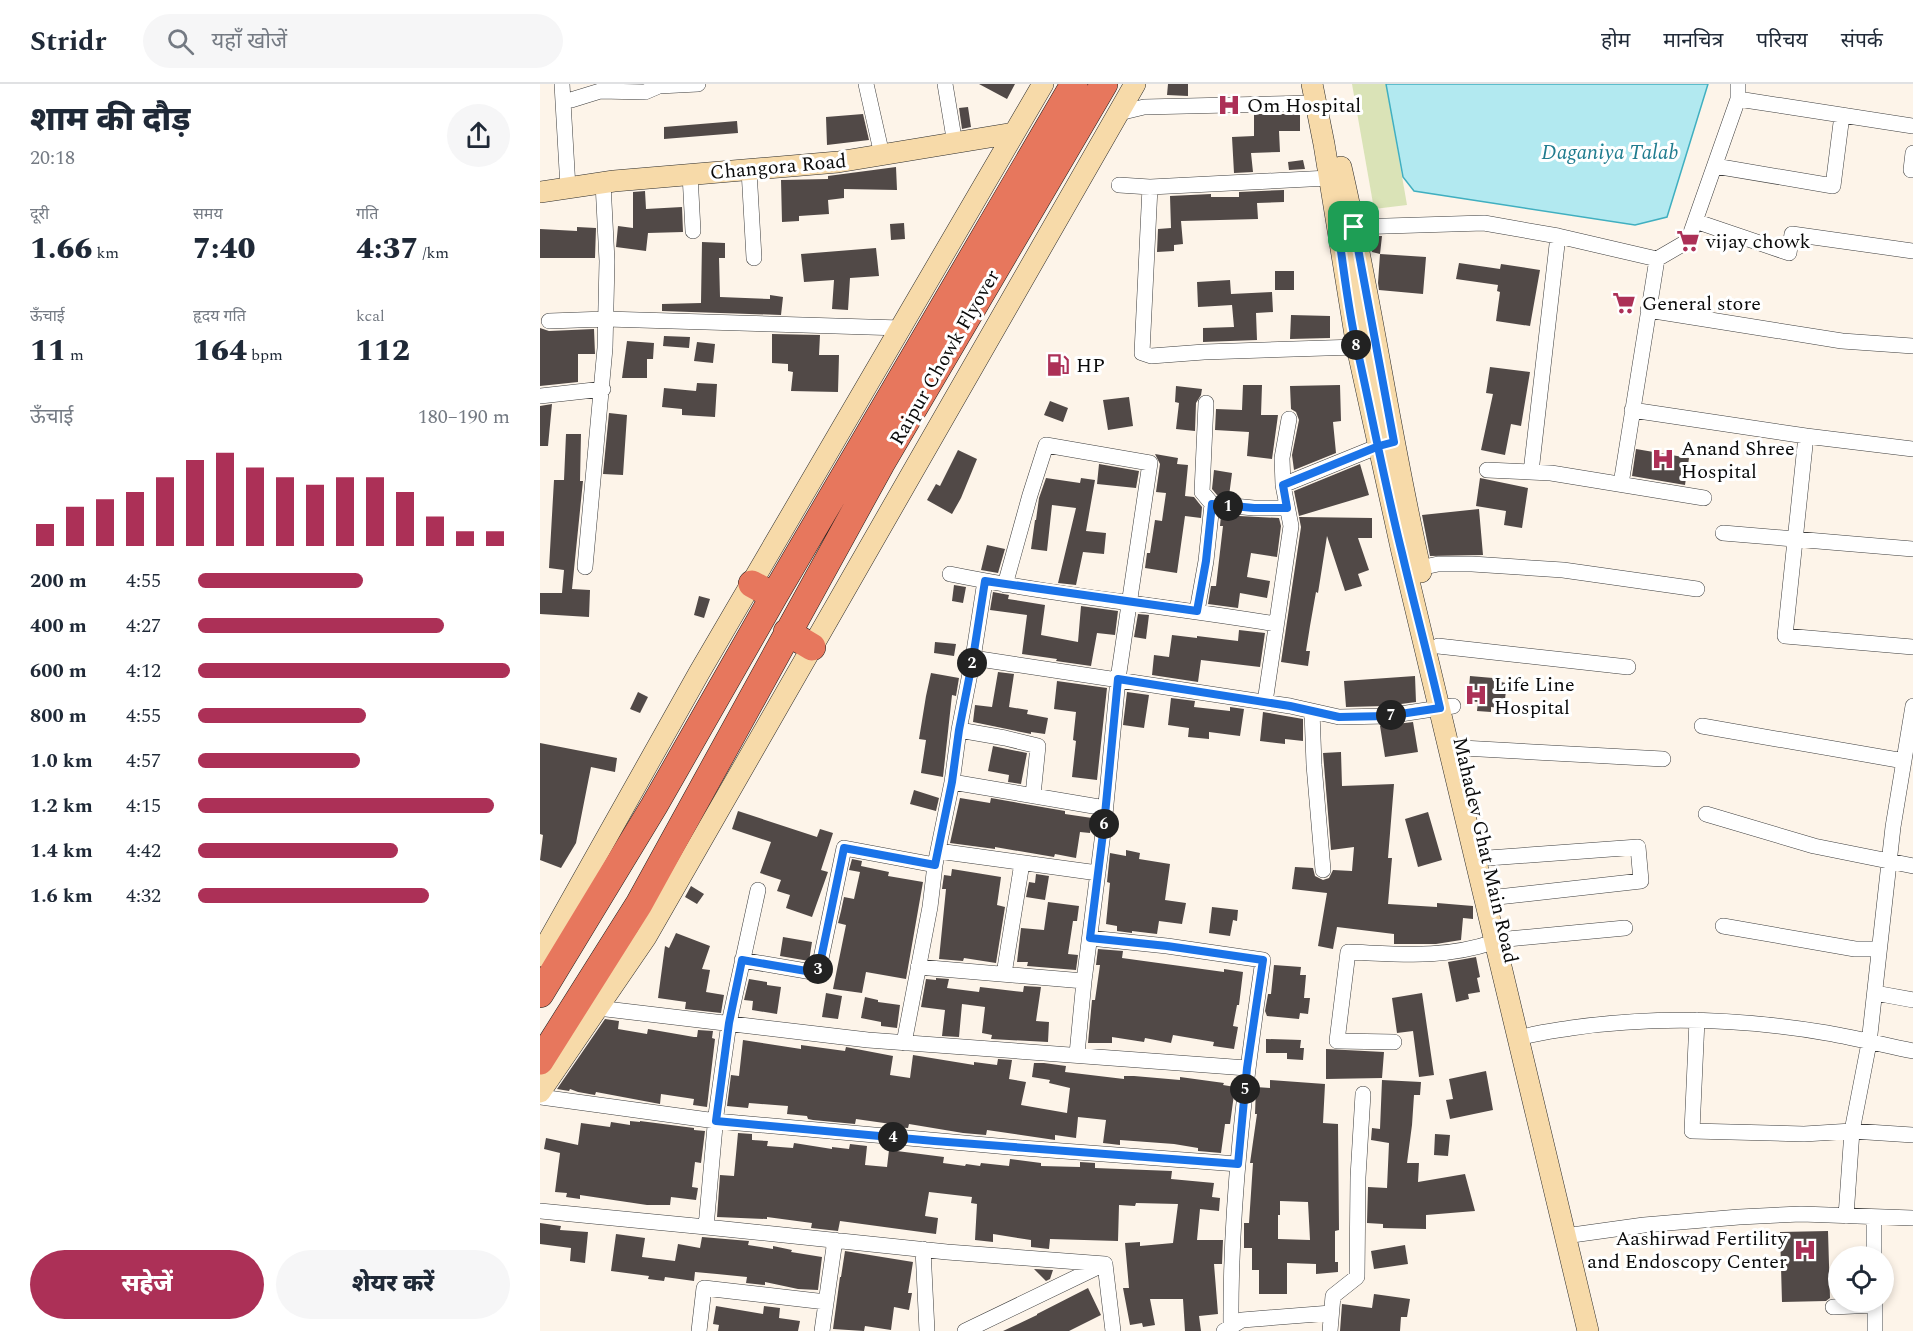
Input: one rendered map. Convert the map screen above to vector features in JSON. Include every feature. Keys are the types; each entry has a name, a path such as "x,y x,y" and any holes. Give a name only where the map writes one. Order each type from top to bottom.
{"highway":[{"name":"Raipur Chowk Flyover","path":"540,1061 587,1006 639,904 720,759 787,632 870,457 1074,84"},
{"name":"Raipur Chowk Flyover","path":"540,994 654,806 763,590 870,457 1104,84"},
{"path":"787,632 812,647"}],"street":[{"path":"562,92 571,100 600,92 645,92 659,85 698,84"},
{"path":"866,84 882,155"},
{"path":"945,84 955,144"},
{"path":"540,956 699,673 763,590 901,327 1043,84"},
{"path":"1135,84 646,937 587,1006 540,1095 716,1121 1238,1164"},
{"path":"1119,112 1144,107 1317,90 1329,178 1346,229 1357,347 1386,444 1283,485"},
{"name":"Mahadev Ghat Main Road","path":"1317,90 1413,570 1438,646 1447,707 1462,748 1498,897 1501,941 1523,1037 1571,1234 1600,1331"},
{"path":"562,92 568,188"},
{"path":"1346,229 1484,223 1558,236 1657,259 1688,241 1738,92 1842,115 1913,126"},
{"path":"1715,166 1833,186 1842,115"},
{"name":"Changora Road","path":"540,192 690,174 838,162 1014,133"},
{"path":"1913,153 1911,170 1913,170"},
{"path":"749,170 754,258"},
{"path":"690,174 693,231"},
{"path":"1119,185 1150,187 1329,178"},
{"path":"585,567 603,389 607,261 603,183"},
{"path":"1150,187 1142,353 1151,356 1357,347"},
{"path":"1695,221 1789,253 1792,234 1913,251"},
{"path":"1531,472 1558,236"},
{"path":"1621,484 1657,259"},
{"path":"1648,310 1842,341 1913,346"},
{"path":"549,321 606,319 901,327"},
{"path":"540,396 603,389"},
{"path":"1206,404 1202,492 1212,504 1287,508"},
{"path":"1632,410 1806,436 1913,449"},
{"path":"1265,702 1291,526 1283,485 1282,458 1288,419"},
{"path":"1806,436 1785,636 1913,647"},
{"path":"1005,585 1046,445 1150,463 1118,679 1077,1054"},
{"path":"1487,470 1551,473 1704,498"},
{"path":"1197,611 1206,561 1212,504"},
{"path":"1723,533 1913,549"},
{"path":"1501,941 1413,570 1438,564 1457,564 1553,570 1697,589"},
{"path":"950,574 1005,585 1276,624"},
{"path":"904,1043 930,907 936,858 952,782 985,581"},
{"path":"1438,646 1628,667"},
{"path":"973,658 1265,702 1339,717 1387,716 1447,707"},
{"path":"1312,711 1323,870"},
{"path":"1846,1216 1852,1131 1869,1043 1889,861 1906,786 1904,761 1912,714"},
{"path":"1702,726 1904,761"},
{"path":"959,730 1038,746 1033,795"},
{"path":"1462,748 1663,759"},
{"path":"952,782 1105,808"},
{"path":"1706,814 1814,846 1913,866"},
{"path":"1488,858 1638,847 1641,881 1498,897"},
{"path":"742,960 818,973 844,848 936,858 1022,863 1098,873"},
{"path":"1004,974 1022,863"},
{"path":"706,1227 716,1121 729,1023 758,890"},
{"path":"1724,926 1855,949 1879,950"},
{"path":"1394,1042 1337,1041 1348,952 1425,956 1474,949 1501,941 1625,928"},
{"path":"1090,938 1263,960 1247,1068 1230,1260 1228,1329"},
{"path":"918,967 1084,981"},
{"path":"1875,993 1913,1000"},
{"path":"587,1006 904,1043 1247,1068"},
{"path":"1523,1037 1605,1023 1697,1020 1817,1032 1913,1051"},
{"path":"1697,1020 1692,1131 1794,1134 1852,1131 1913,1135"},
{"path":"1330,1331 1333,1296 1357,1277 1358,1176 1363,1094"},
{"path":"540,1211 922,1249 1105,1264"},
{"path":"1587,1331 1571,1234 1739,1217 1801,1214 1913,1218"},
{"path":"1874,1217 1874,1246"},
{"path":"822,1331 836,1240"},
{"path":"922,1249 927,1331"},
{"path":"965,1331 1105,1264"},
{"path":"1105,1264 1113,1331"},
{"path":"699,1331 704,1288 826,1302"},
{"path":"1875,1312 1875,1331"},
{"path":"1228,1329 1242,1320 1331,1313"}],"green space":[{"path":"1352,84 1386,84 1407,205 1374,209"}],"water":[{"name":"Daganiya Talab","path":"1386,84 1708,84 1667,217 1635,225 1414,191 1403,177"}],"building":[{"path":"979,84 1015,84 1007,99"},
{"path":"1168,84 1188,84 1188,96 1167,95"},
{"path":"968,107 971,127 962,129 959,108"},
{"path":"863,114 869,140 827,145 826,117"},
{"path":"1254,114 1300,114 1300,131 1279,131 1280,152 1251,153 1253,172 1234,173 1232,137 1254,136"},
{"path":"737,121 738,133 664,139 664,127"},
{"path":"1303,160 1305,169 1289,170 1288,162"},
{"path":"896,167 897,190 844,189 844,198 828,200 829,214 799,216 799,221 782,222 781,180 828,179 828,176"},
{"path":"1284,190 1284,202 1257,203 1258,219 1181,221 1183,244 1174,245 1174,251 1157,252 1158,229 1171,228 1170,196 1211,194 1211,197 1239,197 1239,192"},
{"path":"645,191 646,209 682,207 683,232 648,233 646,251 616,247 618,226 633,228 633,192"},
{"path":"904,223 905,239 891,240 890,224"},
{"path":"577,227 596,228 595,258 540,258 540,229 577,231"},
{"path":"1370,236 1382,236 1380,254 1372,252"},
{"path":"702,242 725,243 725,258 719,258 720,297 770,299 770,295 783,297 781,315 662,311 662,304 701,303"},
{"path":"876,248 879,276 850,278 848,310 832,309 834,280 804,282 801,254"},
{"path":"1380,254 1426,257 1423,294 1379,290"},
{"path":"1459,263 1500,269 1501,264 1540,270 1530,326 1496,321 1500,292 1497,291 1498,285 1456,279"},
{"path":"1275,271 1294,271 1294,290 1275,290"},
{"path":"1230,280 1231,294 1272,292 1273,312 1256,313 1257,340 1203,342 1203,328 1234,327 1232,305 1198,307 1197,282"},
{"path":"1291,315 1330,316 1330,338 1290,339"},
{"path":"540,328 549,331 594,329 595,354 578,354 578,382 540,386"},
{"path":"772,334 820,335 819,355 839,355 838,392 791,391 793,372 788,371 788,364 772,363"},
{"path":"664,336 690,337 689,348 663,346"},
{"path":"627,341 654,343 653,359 647,359 647,378 622,378"},
{"path":"697,342 715,344 713,363 694,361"},
{"path":"1490,367 1530,372 1521,426 1511,424 1505,455 1481,450 1493,394 1486,393"},
{"path":"697,383 717,384 715,417 682,415 682,409 662,407 664,388 696,391"},
{"path":"1243,385 1262,385 1261,415 1278,415 1272,459 1247,456 1249,432 1215,430 1216,409 1242,410"},
{"path":"1340,385 1341,421 1333,422 1336,453 1294,470 1292,455 1299,420 1296,412 1291,409 1290,386"},
{"path":"1176,386 1202,389 1196,403 1195,431 1176,429 1179,403 1175,402"},
{"path":"1129,397 1133,426 1108,430 1103,400"},
{"path":"1050,401 1068,408 1063,422 1044,415"},
{"path":"552,404 548,446 540,446 540,406"},
{"path":"609,413 627,415 623,475 603,474"},
{"path":"566,434 581,434 580,481 583,481 572,589 590,590 589,617 540,614 540,593 562,593 564,570 549,568 554,480 564,480"},
{"path":"1636,449 1689,458 1685,485 1632,476"},
{"path":"958,450 977,459 952,514 927,500 936,484 940,486"},
{"path":"1155,454 1178,458 1177,464 1188,465 1185,496 1194,497 1202,507 1201,518 1185,516 1177,573 1145,568 1147,553 1150,553 1155,520 1162,521 1166,493 1156,492 1160,464"},
{"path":"1099,464 1139,471 1136,488 1097,484"},
{"path":"1360,464 1369,495 1299,516 1294,491"},
{"path":"1214,470 1232,473 1229,496 1217,495 1212,489"},
{"path":"1046,478 1080,483 1081,478 1095,480 1086,531 1106,533 1104,554 1083,552 1076,585 1058,583 1076,508 1052,505 1047,551 1031,549 1039,498"},
{"path":"1480,478 1528,488 1522,528 1504,525 1506,511 1476,506"},
{"path":"1479,509 1483,555 1430,556 1422,515"},
{"path":"1221,515 1279,518 1281,526 1277,557 1251,553 1247,577 1270,581 1267,598 1240,593 1238,608 1208,604 1211,586 1216,586 1223,526 1220,526"},
{"path":"1299,517 1372,518 1372,538 1358,538 1369,570 1358,574 1362,586 1345,591 1327,536 1306,651 1310,651 1308,666 1281,662 1301,527"},
{"path":"987,545 1005,549 998,573 981,570"},
{"path":"954,585 966,587 963,603 952,601"},
{"path":"993,592 1009,595 1008,599 1045,605 1041,635 1078,642 1081,606 1118,611 1115,635 1097,633 1091,666 1022,654 1027,615 990,610"},
{"path":"699,596 710,599 704,618 694,615"},
{"path":"1138,614 1149,615 1146,639 1134,637"},
{"path":"1239,630 1265,633 1260,667 1201,660 1198,682 1152,675 1154,655 1169,657 1172,635 1238,641"},
{"path":"935,642 956,644 954,656 934,653"},
{"path":"998,672 1014,674 1009,707 1028,710 1027,714 1048,718 1045,734 1031,732 1031,734 973,722 975,705 992,707"},
{"path":"931,673 959,678 956,696 952,695 943,777 921,773 926,740 919,739"},
{"path":"1415,676 1416,702 1386,706 1346,707 1344,681"},
{"path":"1470,676 1493,678 1493,681 1507,683 1501,708 1491,707 1491,712 1477,711 1478,702 1468,701"},
{"path":"1057,681 1107,688 1097,780 1072,777 1076,712 1054,709"},
{"path":"638,692 648,697 640,713 630,709"},
{"path":"1127,692 1149,695 1144,728 1123,725"},
{"path":"1171,698 1195,701 1194,707 1230,711 1230,707 1244,709 1240,736 1209,732 1209,739 1188,737 1189,728 1168,725"},
{"path":"1263,712 1303,719 1303,741 1285,739 1285,744 1260,741"},
{"path":"1413,722 1418,752 1385,757 1380,726"},
{"path":"540,743 617,758 615,772 591,767 576,843 561,868 540,860 543,835 540,834"},
{"path":"993,746 1027,753 1021,784 1008,782 1009,775 988,771"},
{"path":"1341,752 1342,786 1394,784 1388,858 1392,858 1388,904 1437,907 1437,903 1473,906 1473,919 1463,918 1461,940 1436,944 1394,944 1394,934 1337,927 1333,949 1318,946 1327,893 1292,889 1295,867 1313,868 1315,876 1323,880 1329,878 1333,870 1352,871 1354,847 1331,850 1323,753"},
{"path":"914,790 939,798 936,811 910,804"},
{"path":"960,798 990,803 991,798 1092,818 1090,833 1080,832 1076,858 950,843"},
{"path":"738,811 817,837 820,829 833,833 821,870 828,872 812,917 786,908 790,895 777,891 781,880 760,873 771,842 732,829"},
{"path":"1428,812 1442,860 1418,867 1405,819"},
{"path":"1126,850 1140,853 1139,859 1170,864 1165,900 1186,903 1182,924 1159,921 1157,934 1117,931 1117,926 1106,924 1110,853 1126,856"},
{"path":"852,859 862,861 861,866 889,872 888,876 923,882 906,979 866,972 862,993 833,989 846,925 838,923 844,897 854,899 860,872 849,870"},
{"path":"952,869 1001,877 997,905 1005,907 996,963 964,958 963,961 939,959 946,889 942,889 944,875 951,876"},
{"path":"1036,874 1049,876 1045,900 1026,897 1029,882 1035,883"},
{"path":"691,886 704,894 697,904 685,897"},
{"path":"1048,902 1079,906 1077,921 1073,921 1068,954 1078,955 1076,970 1027,966 1028,962 1017,962 1021,928 1044,930"},
{"path":"1212,907 1238,910 1237,921 1233,920 1230,936 1209,933"},
{"path":"676,933 710,946 702,969 710,970 706,992 724,995 721,1013 685,1009 686,1002 658,998 665,946 669,948"},
{"path":"783,937 812,942 809,961 780,956"},
{"path":"1098,949 1123,951 1122,958 1224,972 1224,969 1243,972 1239,1005 1237,1005 1233,1026 1238,1027 1234,1049 1213,1046 1214,1042 1173,1035 1171,1043 1145,1038 1144,1042 1112,1037 1112,1043 1088,1043 1092,1000 1095,1000 1100,965 1096,965"},
{"path":"1476,957 1480,992 1468,994 1469,999 1456,1002 1448,962"},
{"path":"1274,965 1301,967 1300,975 1306,975 1304,998 1310,998 1308,1014 1300,1013 1299,1019 1267,1016 1265,1011 1268,994 1271,994"},
{"path":"936,978 949,979 947,988 979,992 980,987 1023,992 1024,986 1041,987 1036,1021 1049,1022 1048,1042 991,1039 992,1035 982,1033 985,1007 962,1004 959,1037 942,1036 945,1010 921,1007 926,979 936,980"},
{"path":"749,979 781,987 777,1014 752,1010 753,1001 744,1000"},
{"path":"826,993 842,996 838,1019 822,1017"},
{"path":"1422,993 1434,1075 1419,1077 1413,1031 1397,1033 1392,998"},
{"path":"865,997 878,1000 878,1002 900,1005 897,1028 881,1026 881,1022 861,1018"},
{"path":"605,1019 619,1021 618,1029 647,1034 648,1029 697,1037 698,1030 713,1031 712,1038 715,1039 707,1107 693,1105 694,1099 661,1094 660,1104 596,1092 595,1095 570,1089 569,1091 557,1089"},
{"path":"1266,1039 1301,1040 1300,1048 1304,1048 1303,1060 1287,1059 1287,1053 1266,1053"},
{"path":"743,1040 801,1049 801,1045 845,1051 846,1047 893,1056 890,1075 910,1078 913,1055 974,1065 974,1062 997,1065 998,1059 1012,1060 1009,1079 1026,1082 1021,1105 1067,1113 1070,1088 1049,1083 1050,1080 1032,1077 1034,1063 1066,1066 1065,1072 1124,1079 1124,1076 1134,1076 1180,1080 1180,1077 1224,1083 1223,1085 1235,1087 1230,1124 1225,1124 1221,1153 1198,1151 1198,1148 1174,1144 1120,1140 1120,1145 1103,1143 1106,1120 1078,1117 1076,1138 1055,1135 1055,1140 987,1130 986,1135 909,1124 908,1128 890,1127 891,1124 856,1119 855,1124 813,1120 808,1119 807,1116 787,1114 788,1106 749,1103 748,1108 727,1106 731,1075 739,1076"},
{"path":"1326,1049 1384,1052 1382,1078 1326,1079"},
{"path":"1486,1071 1493,1110 1450,1119 1446,1100 1453,1099 1449,1079"},
{"path":"1270,1080 1325,1084 1323,1123 1338,1124 1339,1230 1335,1231 1335,1262 1338,1262 1338,1272 1316,1274 1316,1264 1287,1263 1287,1294 1259,1294 1259,1270 1252,1270 1252,1248 1244,1248 1244,1223 1249,1223 1253,1163 1250,1163 1257,1114 1255,1114 1256,1087 1270,1088","holes":["1280,1201 1308,1202 1310,1240 1278,1239"]},
{"path":"1382,1080 1421,1082 1420,1095 1414,1095 1407,1163 1419,1163 1418,1182 1465,1174 1475,1211 1426,1215 1426,1229 1383,1228 1383,1224 1367,1223 1368,1187 1387,1188 1389,1143 1371,1140 1372,1128 1380,1129"},
{"path":"630,1121 705,1131 701,1163 695,1162 692,1187 698,1188 696,1200 671,1197 670,1205 647,1205 580,1195 580,1199 566,1197 567,1193 555,1192 560,1153 544,1149 546,1138 578,1145 581,1123 610,1127 611,1122 630,1125"},
{"path":"738,1133 752,1134 752,1140 768,1141 767,1146 793,1148 794,1143 832,1149 832,1147 849,1149 850,1144 867,1146 865,1165 887,1167 889,1150 944,1157 943,1163 965,1166 966,1164 980,1166 981,1163 1009,1166 1010,1159 1041,1163 1041,1166 1080,1167 1080,1162 1095,1163 1095,1168 1172,1171 1171,1179 1214,1183 1212,1197 1220,1198 1219,1211 1200,1209 1197,1240 1223,1240 1222,1264 1214,1264 1218,1314 1199,1316 1201,1331 1185,1331 1183,1299 1150,1299 1155,1325 1143,1327 1142,1323 1130,1325 1123,1288 1129,1288 1125,1243 1140,1242 1140,1246 1173,1243 1178,1204 1119,1205 1118,1241 1050,1239 1049,1249 1031,1247 1031,1240 993,1234 993,1242 975,1240 977,1204 971,1203 972,1197 929,1192 925,1216 938,1218 936,1234 840,1221 838,1231 811,1228 812,1223 767,1217 767,1219 717,1217 720,1175 734,1176"},
{"path":"1435,1134 1450,1135 1448,1156 1434,1155"},
{"path":"540,1223 561,1226 560,1230 588,1232 585,1263 570,1261 571,1248 540,1244"},
{"path":"1828,1231 1828,1300 1826,1301 1782,1302 1780,1232"},
{"path":"616,1234 645,1238 642,1257 675,1261 678,1244 700,1248 702,1237 749,1241 748,1245 773,1249 773,1246 792,1250 791,1252 822,1257 818,1290 798,1289 765,1282 765,1285 746,1283 747,1277 717,1274 695,1272 694,1281 665,1277 664,1281 648,1279 649,1276 611,1271"},
{"path":"1405,1245 1408,1264 1374,1269 1371,1251"},
{"path":"845,1251 913,1262 908,1293 912,1293 909,1310 894,1307 891,1330 865,1326 864,1331 833,1329"},
{"path":"1034,1269 1053,1270 1050,1279 1046,1281"},
{"path":"1088,1288 1101,1315 1069,1331 1003,1331 1037,1315"},
{"path":"1374,1294 1410,1299 1407,1317 1401,1317 1400,1331 1340,1331 1342,1304 1372,1308"},
{"path":"716,1306 763,1314 764,1306 780,1308 779,1318 800,1321 798,1331 718,1331 719,1325 713,1324"}],"place":[{"name":"Om Hospital","path":"1229,105"},
{"name":"vijay chowk","path":"1688,241"},
{"name":"General store","path":"1624,303"},
{"name":"HP","path":"1058,365"},
{"name":"Anand Shree Hospital","path":"1663,459"},
{"name":"Life Line Hospital","path":"1476,695"},
{"name":"Aashirwad Fertility and Endoscopy Center","path":"1805,1250"}],"route":[{"path":"1354,227 1338,231 1357,347 1363,370 1376,434 1379,446 1402,552 1440,708 1387,716 1339,717 1290,706 1118,679 1090,938 1263,960 1247,1068 1238,1164 934,1141 716,1121 729,1023 742,960 818,973 844,848 935,865 952,782 985,581 1197,611 1206,561 1212,504 1287,508 1283,485 1379,446 1394,442 1354,227"}]}
